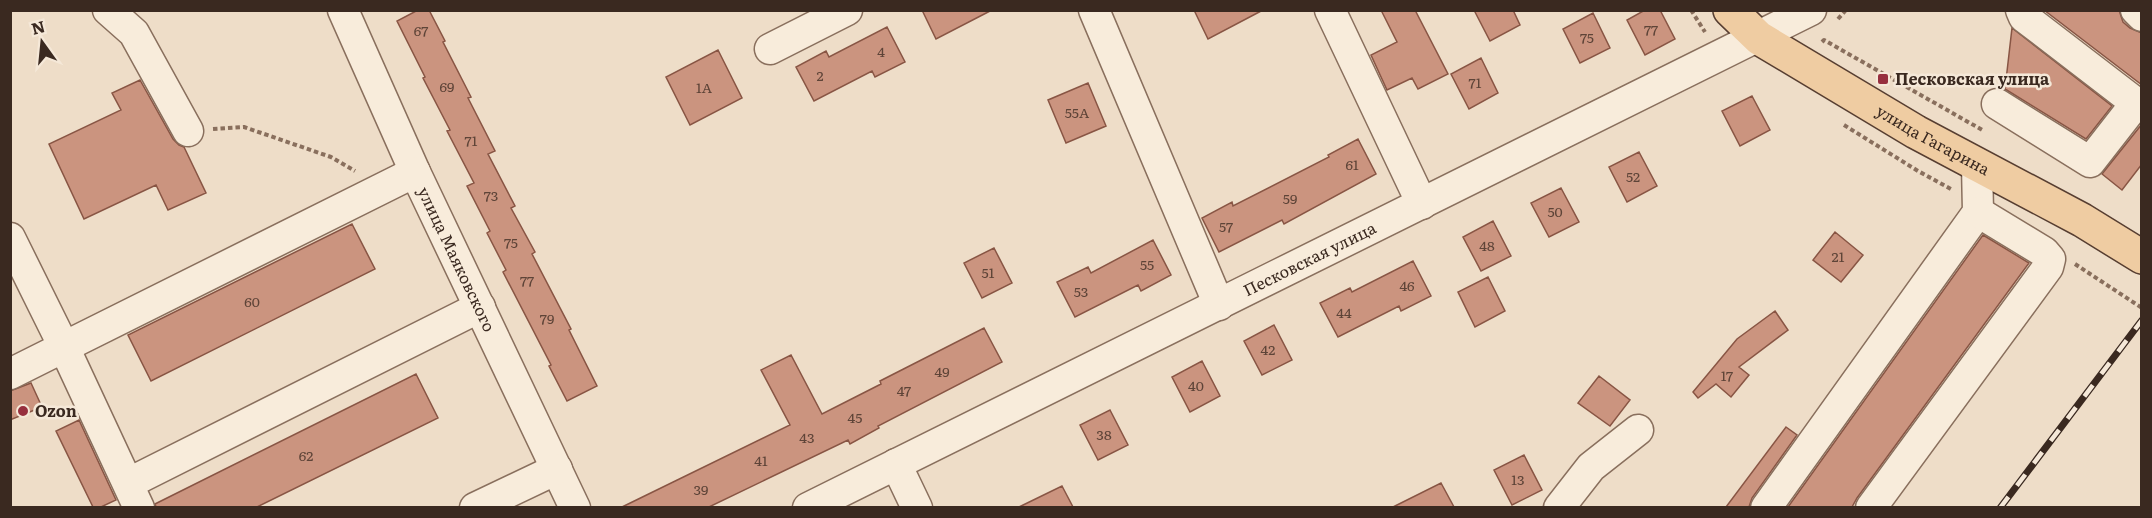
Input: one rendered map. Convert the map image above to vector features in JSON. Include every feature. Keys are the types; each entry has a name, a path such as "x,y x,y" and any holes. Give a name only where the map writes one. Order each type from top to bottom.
{"main road":[{"name":"улица Гагарина","path":"1730,10 1759,38 1916,132 2082,220 2142,257"}],"street":[{"path":"108,10 134,33 188,131"},
{"name":"улица Маяковского","path":"343,10 415,172 575,507"},
{"path":"770,49 847,10"},
{"path":"1094,10 1219,304"},
{"path":"1330,10 1422,204"},
{"name":"Песковская улица","path":"808,507 1759,38 1811,10"},
{"path":"1997,104 2090,162 2136,103 2024,18 2021,10"},
{"path":"2136,10 2142,16"},
{"path":"1766,507 1978,212 1977,165"},
{"path":"10,374 415,172"},
{"path":"1871,507 2048,267 2050,259 2044,252 1978,212"},
{"path":"10,238 134,495 480,307"},
{"path":"1559,507 1591,467 1638,430"},
{"path":"896,464 917,507"},
{"path":"475,507 556,469"}],"path":[{"path":"188,131 244,127 331,157 384,188"}],"building":[{"path":"418,10 429,10 445,41 443,42 471,97 468,98 495,151 488,154 515,206 511,208 535,252 532,254 571,329 569,330 597,386 567,401 503,272 506,270 487,233 490,231 467,186 474,183 447,131 450,130 397,21"},
{"path":"922,10 992,10 936,39"},
{"path":"1194,10 1263,10 1208,39"},
{"path":"1381,10 1415,10 1448,74 1418,89 1412,78 1387,90 1371,55 1397,42"},
{"path":"1474,10 1513,10 1520,25 1490,41"},
{"path":"1645,10 1660,10 1675,39 1645,55 1627,20"},
{"path":"2044,10 2119,10 2123,22 2142,33 2142,85"},
{"path":"1593,13 1610,48 1580,63 1563,29"},
{"path":"887,27 905,62 875,77 872,71 814,101 796,67 826,51 829,57"},
{"path":"2012,28 2112,106 2086,139 2005,89"},
{"path":"718,50 742,98 690,125 666,77"},
{"path":"1481,58 1498,93 1469,109 1451,74"},
{"path":"140,80 173,139 184,147 206,193 168,210 156,185 84,219 49,144 121,110 112,93"},
{"path":"1088,83 1106,126 1066,143 1048,100"},
{"path":"1752,96 1770,130 1740,146 1722,111"},
{"path":"2142,124 2142,164 2122,190 2102,174"},
{"path":"1358,139 1376,174 1284,224 1282,220 1219,252 1202,218 1232,202 1233,206 1329,157 1328,155"},
{"path":"1639,152 1657,186 1627,202 1609,167"},
{"path":"1561,188 1579,222 1549,237 1531,203"},
{"path":"1493,221 1511,256 1481,271 1463,237"},
{"path":"352,224 375,269 151,381 128,335"},
{"path":"1835,232 1863,255 1841,282 1813,260"},
{"path":"1983,235 2029,263 1852,507 1788,507"},
{"path":"1153,240 1171,275 1141,291 1138,285 1075,317 1057,282 1088,267 1091,273"},
{"path":"994,248 1012,283 982,298 964,263"},
{"path":"1413,261 1431,296 1401,311 1399,306 1338,337 1320,303 1350,288 1352,292"},
{"path":"1488,277 1505,311 1475,327 1458,292"},
{"path":"1775,311 1788,330 1739,367 1749,375 1731,397 1716,384 1698,398 1693,392 1737,339"},
{"path":"1274,325 1292,360 1262,375 1244,341"},
{"path":"984,328 1002,362 878,426 879,428 850,444 848,440 709,507 622,507 790,425 761,370 791,355 822,414 881,384 880,381"},
{"path":"1202,361 1220,396 1190,412 1172,377"},
{"path":"416,374 438,418 257,507 156,507 155,504"},
{"path":"1599,376 1630,400 1610,426 1578,403"},
{"path":"31,383 42,407 10,420 10,391"},
{"path":"1110,410 1128,445 1098,460 1080,425"},
{"path":"79,420 116,500 101,507 93,507 56,431"},
{"path":"1786,427 1797,435 1752,498 1749,507 1726,507"},
{"path":"1524,455 1542,490 1512,505 1494,470"},
{"path":"1441,483 1454,507 1393,507"},
{"path":"1062,486 1073,507 1019,507"}],"railway":[{"path":"2000,508 2142,320"}],"place":[{"name":"Песковская улица","path":"1883,79"},
{"name":"Ozon","path":"23,411"}]}
